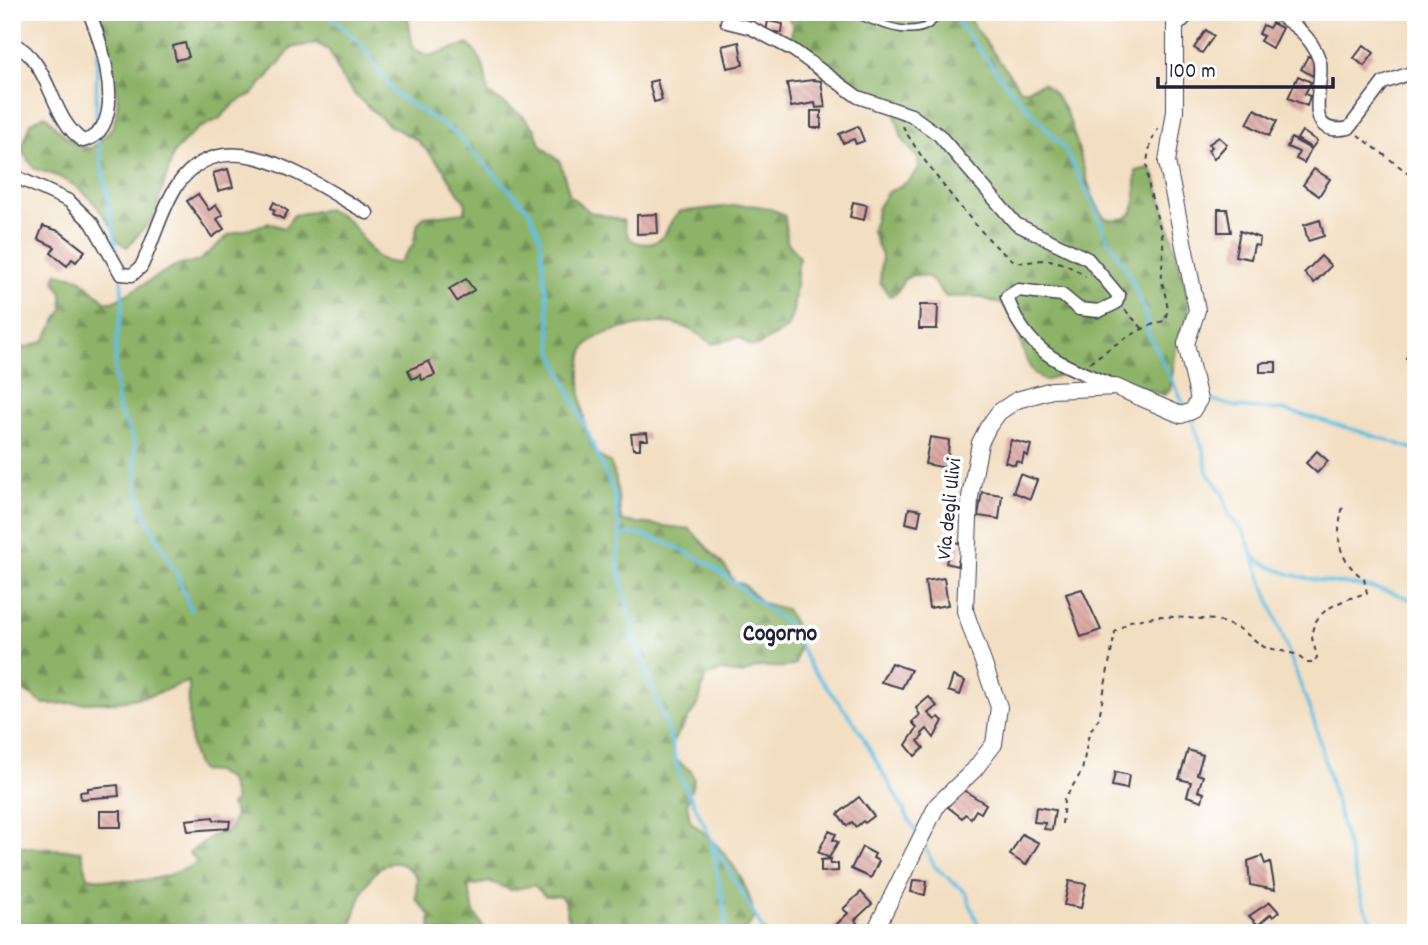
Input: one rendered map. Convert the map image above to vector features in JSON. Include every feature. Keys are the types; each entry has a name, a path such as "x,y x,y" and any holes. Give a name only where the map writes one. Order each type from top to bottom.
{"street":[{"path":"12,43 29,54 65,123 76,136 83,141 93,138 108,121 109,107 103,54 89,12"},
{"path":"1174,20 1191,12"},
{"path":"1274,12 1296,26 1314,46 1321,63 1317,112 1320,119 1333,128 1349,128 1383,83 1416,71"},
{"name":"Via degli Ulivi","path":"874,933 937,805 974,770 995,744 999,707 965,611 970,497 980,443 999,412 1017,400 1052,390 1115,387 1175,414 1192,411 1199,400 1186,344 1198,310 1167,162 1175,111 1174,20"},
{"path":"727,22 751,29 793,51 858,97 911,115 939,135 1017,224 1088,259 1119,296 1116,303 1099,311 1079,309 1062,295 1018,289 1007,297 1024,335 1059,364 1115,387"},
{"path":"12,175 69,201 92,223 121,274 132,275 141,267 176,188 196,166 222,153 256,155 367,213"}],"lane":[{"path":"850,12 909,30 920,30 931,25 939,12"}],"path":[{"path":"896,109 906,133 923,154 935,177 1001,253 1017,262 1048,260 1062,263 1089,278"},
{"path":"1072,369 1080,363 1089,364 1123,340 1164,321 1169,311 1162,281 1162,237 1147,184 1150,151 1159,128"},
{"path":"1349,128 1416,179"},
{"path":"1116,303 1144,330"},
{"path":"1062,824 1064,800 1082,771 1089,733 1099,719 1115,632 1130,621 1159,616 1216,620 1240,629 1264,647 1295,654 1307,663 1314,663 1317,657 1311,638 1315,620 1325,611 1367,593 1364,579 1352,570 1337,544 1343,506"}],"green space":[{"path":"96,12 128,12 133,16 143,12 407,12 413,49 429,56 468,44 481,61 488,93 523,116 535,129 540,145 560,162 570,196 590,212 623,220 628,235 633,240 642,243 658,241 681,211 748,205 760,206 785,216 787,241 799,257 793,311 787,328 758,346 751,346 739,337 712,344 689,329 666,323 615,331 587,345 583,354 580,379 588,435 594,451 610,462 616,479 621,521 690,529 726,568 735,583 743,584 762,603 786,609 797,630 799,647 795,664 759,667 744,674 721,671 705,677 699,702 672,743 676,760 691,771 694,779 687,804 690,821 723,852 746,889 754,918 744,933 571,933 565,902 560,896 545,896 534,885 511,890 491,882 468,886 474,912 485,930 483,933 431,933 430,915 416,899 417,877 404,866 392,863 381,867 364,890 351,933 12,933 12,846 81,851 88,877 117,881 158,878 198,862 189,853 210,837 231,829 235,813 231,806 235,800 229,780 215,772 201,771 196,763 189,728 189,681 152,695 115,702 44,704 12,683 12,296 15,334 23,349 44,341 63,309 62,294 55,280 57,273 79,278 105,301 113,302 175,266 199,261 229,235 269,223 284,228 294,215 327,209 348,221 375,255 382,260 399,263 413,245 418,223 424,217 465,212 466,204 442,167 417,140 390,126 356,96 341,77 329,50 316,43 292,48 254,93 236,102 219,119 197,129 174,152 154,217 127,247 117,238 95,204 79,188 60,177 35,169 21,150 31,123 45,115 66,137 78,145 92,148 108,133 114,123 117,111 116,82"},
{"path":"784,12 964,12 1020,89 1043,83 1055,95 1065,110 1089,185 1105,218 1117,220 1131,214 1136,200 1136,171 1148,168 1154,173 1188,295 1188,316 1178,337 1170,390 1165,395 1110,377 1060,375 1045,381 1029,366 1017,328 1004,305 979,297 946,297 929,277 913,275 904,279 897,293 890,296 880,282 882,256 872,232 878,207 887,193 909,181 919,168 918,159 902,138 892,105 864,93 790,42 793,25"}],"building":[{"path":"768,21 783,24 782,33 774,32 775,38 765,36"},
{"path":"1272,23 1282,28 1272,48 1260,41 1263,36 1259,34 1263,25 1269,28"},
{"path":"1206,30 1214,36 1202,53 1194,48"},
{"path":"739,42 743,65 727,68 722,46"},
{"path":"185,43 189,57 176,60 173,46"},
{"path":"1364,45 1374,53 1364,66 1354,58"},
{"path":"1308,56 1314,59 1313,76 1301,69"},
{"path":"1298,76 1311,82 1305,94 1310,96 1307,106 1288,98"},
{"path":"657,80 662,100 654,102 649,82"},
{"path":"821,81 825,107 816,108 815,103 791,107 787,83"},
{"path":"1255,109 1277,121 1269,136 1247,124"},
{"path":"811,111 821,111 821,128 811,128"},
{"path":"858,126 864,141 856,144 854,139 843,143 839,134"},
{"path":"1302,131 1317,141 1312,148 1297,139"},
{"path":"1219,137 1227,144 1214,159 1208,150 1212,147 1209,144"},
{"path":"1291,138 1311,149 1304,163 1296,159 1299,152 1287,147"},
{"path":"228,169 233,187 218,191 213,173"},
{"path":"1314,169 1330,179 1319,196 1303,185"},
{"path":"198,194 209,210 216,205 223,215 217,219 224,229 212,237 187,201"},
{"path":"274,202 288,211 283,219 273,214 275,210 271,208"},
{"path":"853,202 867,205 864,220 850,217"},
{"path":"1218,209 1227,209 1231,232 1218,232"},
{"path":"657,214 658,233 637,234 637,215"},
{"path":"1320,220 1324,236 1308,241 1304,225"},
{"path":"43,226 59,231 85,251 76,262 72,259 67,266 51,253 55,247 38,239"},
{"path":"1240,231 1260,238 1259,246 1254,245 1251,259 1235,256"},
{"path":"1321,256 1331,266 1314,283 1304,273"},
{"path":"466,279 474,290 457,301 449,289"},
{"path":"920,305 938,305 937,329 919,329"},
{"path":"1414,345 1416,373 1412,370 1414,363 1406,358"},
{"path":"429,361 435,375 422,380 420,375 412,379 408,370"},
{"path":"1276,362 1276,372 1260,372 1260,364"},
{"path":"647,433 648,440 640,440 640,449 633,449 631,434"},
{"path":"930,437 949,440 947,468 925,464"},
{"path":"1011,440 1031,445 1028,456 1024,454 1022,463 1016,461 1015,465 1005,462"},
{"path":"1317,451 1328,461 1317,473 1306,463"},
{"path":"1020,474 1037,480 1030,499 1013,492"},
{"path":"982,492 1002,495 999,519 978,516"},
{"path":"909,508 921,510 918,526 906,523"},
{"path":"947,540 963,544 957,566 946,563 949,551 944,550"},
{"path":"944,578 948,605 929,608 925,581"},
{"path":"1082,589 1101,630 1081,637 1066,594"},
{"path":"891,663 911,670 902,688 881,682"},
{"path":"953,676 965,681 960,695 948,691"},
{"path":"929,697 937,706 928,713 935,720 939,717 943,721 934,738 927,729 922,734 918,741 924,748 915,756 906,745 917,728 912,722 920,715 916,708"},
{"path":"1188,750 1203,755 1197,774 1203,776 1198,791 1204,793 1202,801 1187,796 1191,782 1179,779"},
{"path":"1115,772 1129,775 1127,789 1112,786"},
{"path":"118,785 119,796 81,799 80,792 88,791 88,788"},
{"path":"960,788 986,804 981,813 976,810 971,818 965,814 962,818 948,807"},
{"path":"859,797 874,816 856,827 852,822 847,826 838,814"},
{"path":"1036,807 1055,810 1052,830 1044,829 1045,823 1034,822"},
{"path":"100,811 121,811 121,827 100,827"},
{"path":"213,817 214,820 230,821 229,828 188,831 186,820"},
{"path":"829,831 836,834 833,840 838,842 829,858 818,852"},
{"path":"1022,834 1039,843 1026,865 1010,855"},
{"path":"862,847 875,854 873,858 879,861 871,878 851,869"},
{"path":"1262,856 1265,864 1270,862 1275,890 1250,885 1248,861"},
{"path":"831,859 830,864 838,864 838,871 821,872 821,860"},
{"path":"913,880 927,881 925,895 911,892"},
{"path":"1069,881 1086,884 1081,908 1064,905"},
{"path":"861,892 872,904 855,920 859,926 853,933 828,933 848,913 843,909"},
{"path":"1270,902 1279,912 1273,917 1271,914 1258,925 1249,916"}],"waterway":[{"path":"325,12 360,43 395,94 455,133 529,210 540,236 553,353 614,493 620,535 618,564 636,644 669,732 679,773 712,841 765,933"},
{"path":"950,12 1008,86 1064,148 1095,206 1104,232 1128,272 1145,312 1148,333 1186,408"},
{"path":"96,126 97,53"},
{"path":"97,137 118,257"},
{"path":"121,279 123,306 116,345 115,378 118,409 133,437 138,489 147,519 177,574 191,610"},
{"path":"1205,399 1237,407 1291,412 1416,450"},
{"path":"1190,415 1204,452 1207,472 1222,492 1230,516 1245,534 1315,724 1363,904 1378,933"},
{"path":"620,535 640,534 679,548 712,566 790,626 810,666 855,723 917,834"},
{"path":"1255,558 1293,575 1375,589 1416,602"},
{"path":"923,843 935,867 966,893 981,933"},
{"path":"712,845 725,912 725,933"}],"district":[{"name":"Cogorno","path":"780,635"}]}
